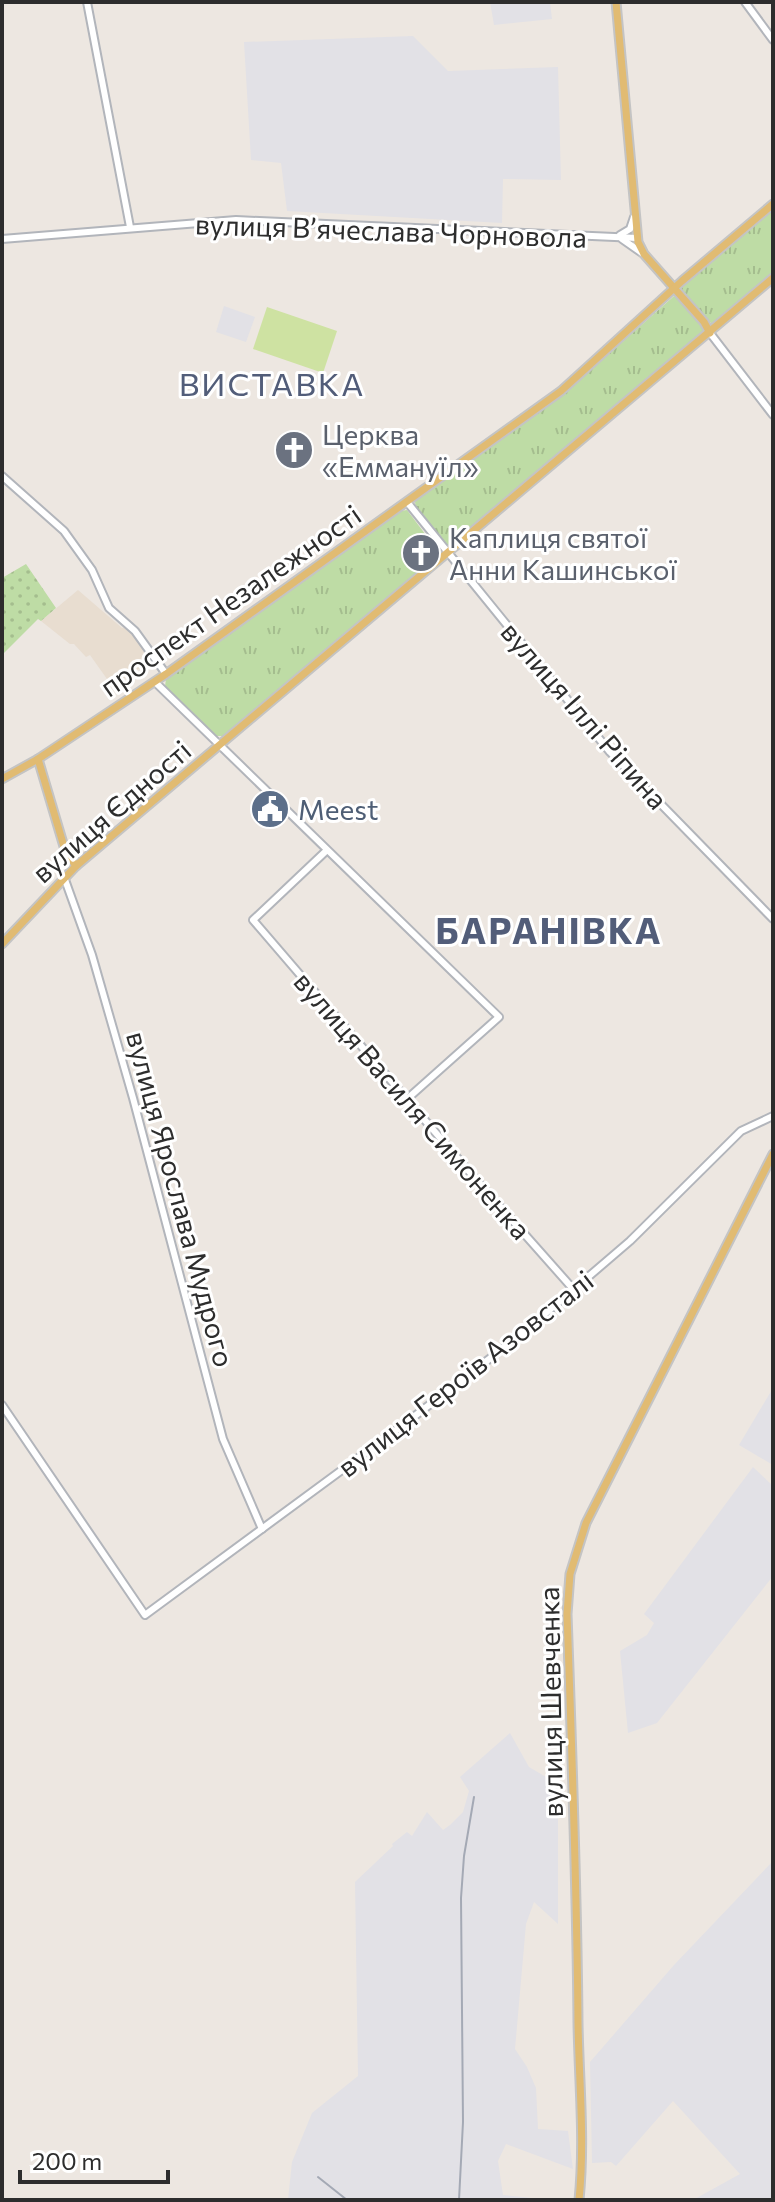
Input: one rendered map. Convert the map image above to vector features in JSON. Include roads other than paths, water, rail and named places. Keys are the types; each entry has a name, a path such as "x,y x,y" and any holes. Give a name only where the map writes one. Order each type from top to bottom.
{"main road":[{"path":"616,2 637,238 647,258 704,322 710,333"},
{"name":"проспект Незалежності","path":"2,779 155,682 570,383 773,204"},
{"path":"218,746 773,278"},
{"name":"вулиця Єдності","path":"2,944 76,866 218,746"},
{"path":"38,759 65,850 76,866"},
{"name":"вулиця Шевченка","path":"579,2200 583,2137 577,1862 567,1614 570,1574 586,1523 773,1154"}],"street":[{"path":"87,2 130,227"},
{"path":"745,2 773,40"},
{"path":"615,237 630,229 635,214"},
{"name":"вулиця Вʼячеслава Чорновола","path":"2,239 241,220 637,238"},
{"path":"615,237 631,244 647,258"},
{"path":"710,333 773,415"},
{"path":"2,476 64,531 92,570 109,608 139,635 166,674"},
{"name":"вулиця Іллі Ріпина","path":"407,502 610,752 773,919"},
{"path":"155,682 499,1017 407,1099"},
{"name":"вулиця Василя Симоненка","path":"326,851 253,920 574,1290"},
{"name":"вулиця Ярослава Мудрого","path":"64,877 92,955 133,1098 223,1439 262,1529"},
{"name":"вулиця Героїв Азовсталі","path":"2,1405 145,1615 430,1404 574,1290 630,1241 741,1131 773,1116"}],"railway":[{"path":"459,2200 463,2122 461,1898 474,1797"},
{"path":"318,2177 347,2200"}],"place":[{"name":"Церква «Еммануїл»","path":"294,450"},
{"name":"Каплиця cвятої Анни Кашинської","path":"421,553"},
{"name":"Meest","path":"270,809"}],"district":[{"name":"ВИСТАВКА","path":"272,383"},
{"name":"БАРАНІВКА","path":"549,929"}]}
